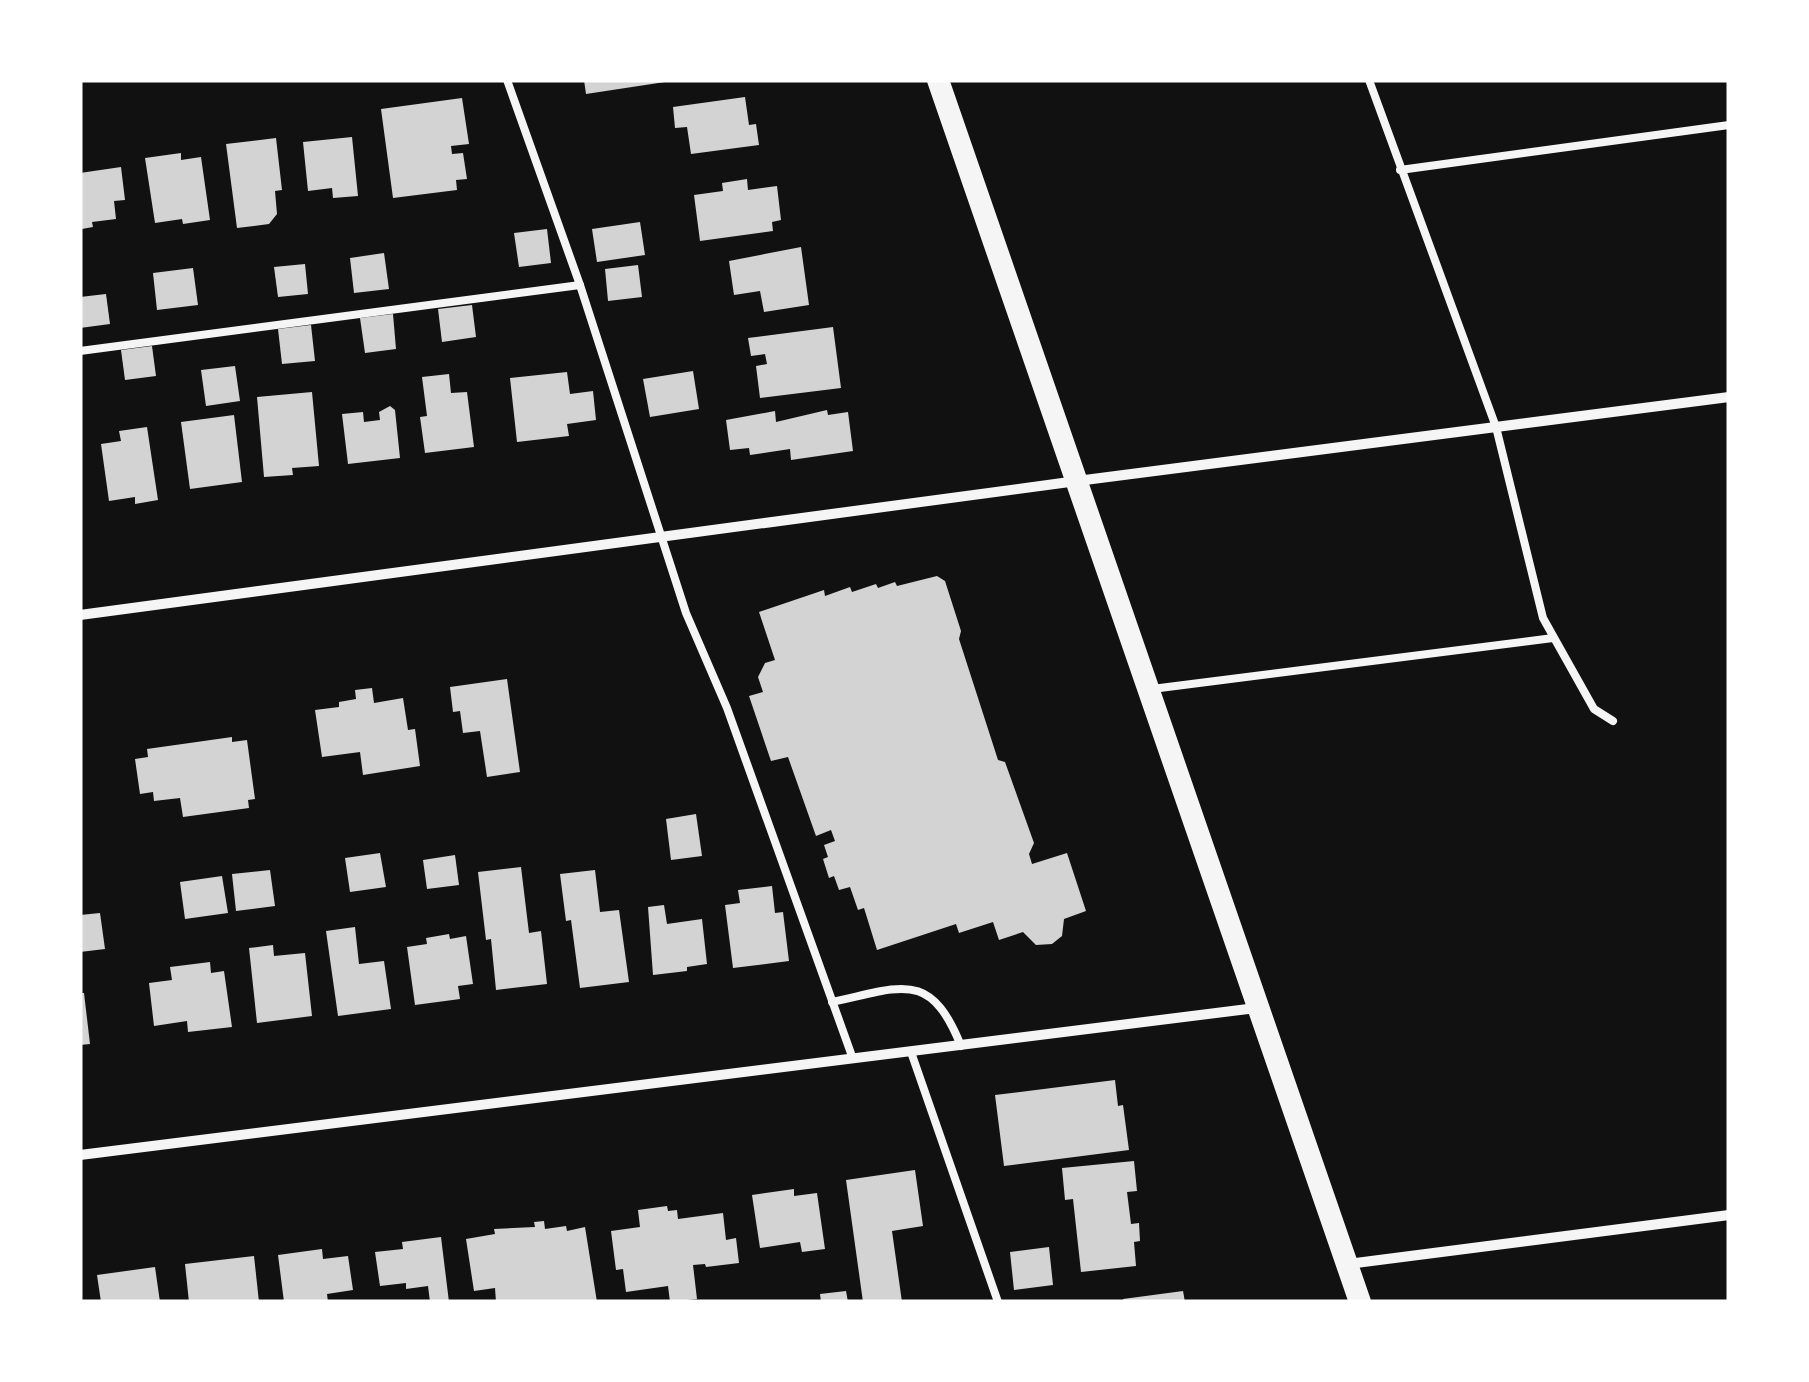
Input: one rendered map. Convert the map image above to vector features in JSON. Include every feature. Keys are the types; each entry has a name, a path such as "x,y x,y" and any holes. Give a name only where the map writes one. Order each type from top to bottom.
{"main road":[{"path":"938,80 1360,1302"}],"street":[{"path":"80,615 1076,480 1729,397"},
{"path":"80,1155 1257,1008"},
{"path":"1347,1264 1729,1215"}],"lane":[{"path":"507,80 580,285 686,613 727,708 853,1060"},
{"path":"1369,80 1496,427 1543,618 1594,709 1613,721"},
{"path":"1400,170 1729,125"},
{"path":"80,351 580,285"},
{"path":"1148,690 1553,638"},
{"path":"832,1002 918,989 932,996 950,1019 961,1046"},
{"path":"910,1052 998,1302"}],"building":[{"path":"584,80 664,80 665,82 586,94"},
{"path":"745,97 749,125 756,124 759,145 691,154 687,127 675,128 673,107"},
{"path":"462,98 469,144 451,146 452,154 463,153 467,179 456,180 457,190 393,198 381,109"},
{"path":"352,137 358,196 333,198 332,188 308,191 303,142"},
{"path":"276,138 282,190 275,191 277,214 269,224 237,228 226,144"},
{"path":"181,153 181,160 201,157 210,220 155,223 145,158"},
{"path":"121,167 125,200 114,201 116,219 92,222 93,227 82,229 80,173"},
{"path":"747,179 748,190 777,186 781,220 772,222 773,231 700,241 694,195 723,191 722,183"},
{"path":"640,222 645,255 597,262 592,229"},
{"path":"547,229 551,263 519,267 514,233"},
{"path":"801,247 809,305 764,312 760,291 734,295 729,261"},
{"path":"384,253 389,289 354,293 350,258"},
{"path":"305,264 308,294 278,297 274,267"},
{"path":"638,265 642,297 608,301 605,269"},
{"path":"193,268 198,305 157,310 153,273"},
{"path":"106,294 110,324 80,328 80,297"},
{"path":"472,305 476,337 442,342 438,309"},
{"path":"393,314 396,349 365,353 360,318"},
{"path":"311,325 315,361 282,364 278,329"},
{"path":"833,327 841,388 760,398 756,366 767,364 765,354 751,356 748,338"},
{"path":"152,346 156,376 125,380 121,350"},
{"path":"235,366 240,401 206,406 201,370"},
{"path":"693,371 699,409 650,417 643,379"},
{"path":"567,372 570,394 593,391 596,420 567,424 569,436 517,442 510,378"},
{"path":"449,374 451,393 467,392 474,447 425,453 420,417 427,416 422,377"},
{"path":"312,392 319,466 292,468 293,475 264,477 257,397"},
{"path":"390,406 395,410 400,458 348,464 342,414 363,412 364,422 380,420 379,412"},
{"path":"827,410 828,415 848,412 853,451 791,460 790,449 750,455 749,448 730,450 726,420 775,411 776,422"},
{"path":"234,415 242,482 190,489 181,422"},
{"path":"147,427 158,500 135,504 135,497 109,501 101,444 121,441 119,431"},
{"path":"937,576 945,581 961,631 959,639 998,760 1005,762 1034,843 1029,854 1032,864 1067,853 1086,911 1064,919 1062,936 1052,944 1036,945 1023,932 999,940 993,922 959,933 956,924 877,950 864,908 858,910 850,887 839,890 834,876 829,878 823,859 828,857 824,845 835,841 831,830 816,836 788,757 771,761 749,696 763,692 758,677 765,663 775,660 759,612 824,590 825,596 850,587 852,592 876,584 878,588 895,582 897,586"},
{"path":"507,679 520,772 487,777 480,731 463,733 460,711 453,712 450,687"},
{"path":"372,688 374,703 403,698 408,730 415,729 420,766 363,775 360,752 322,757 315,710 339,707 339,702 356,699 355,690"},
{"path":"232,737 232,742 247,740 255,799 248,800 249,808 183,817 180,798 154,801 153,792 140,794 135,759 148,757 147,749"},
{"path":"696,814 702,856 671,860 666,819"},
{"path":"380,853 386,887 350,892 345,858"},
{"path":"455,855 459,885 427,889 423,860"},
{"path":"521,867 529,933 541,931 547,984 496,990 478,872"},
{"path":"270,870 275,906 236,911 232,874"},
{"path":"595,870 600,912 619,910 629,982 580,988 560,874"},
{"path":"222,876 228,913 185,919 180,882"},
{"path":"772,886 775,913 783,912 789,961 733,968 725,905 740,903 738,890"},
{"path":"664,905 667,924 702,919 707,964 653,975 648,907"},
{"path":"100,913 105,949 80,952 80,915"},
{"path":"355,927 359,964 384,961 391,1009 338,1016 326,931"},
{"path":"449,934 450,939 466,936 473,984 458,986 460,999 415,1005 407,947 427,944 426,938"},
{"path":"273,945 274,956 305,953 312,1016 257,1023 249,948"},
{"path":"210,962 211,973 224,971 232,1027 188,1032 187,1021 154,1026 149,983 172,980 170,967"},
{"path":"80,993 84,993 90,1044 80,1045"},
{"path":"1115,1080 1129,1150 1004,1166 995,1095"},
{"path":"1134,1161 1137,1191 1127,1192 1131,1224 1139,1223 1140,1241 1134,1242 1136,1266 1081,1272 1073,1199 1065,1200 1062,1168"},
{"path":"915,1170 923,1226 892,1231 902,1302 863,1302 846,1180"},
{"path":"794,1189 794,1196 817,1193 825,1249 802,1252 800,1242 760,1248 752,1195"},
{"path":"667,1206 668,1211 677,1210 678,1219 723,1213 726,1240 736,1238 739,1263 693,1265 697,1299 670,1302 668,1286 626,1292 623,1269 616,1270 611,1231 640,1227 638,1210"},
{"path":"544,1221 545,1229 566,1226 567,1231 585,1227 597,1302 496,1302 495,1288 474,1291 466,1239 495,1234 494,1229 535,1227 534,1222"},
{"path":"441,1237 449,1302 430,1302 428,1286 380,1286 375,1252 403,1249 402,1242"},
{"path":"1049,1247 1053,1285 1014,1290 1010,1252"},
{"path":"322,1249 323,1259 348,1256 353,1290 327,1294 328,1302 284,1302 278,1255"},
{"path":"254,1256 259,1302 189,1302 185,1264"},
{"path":"155,1267 160,1302 101,1302 97,1275"},
{"path":"846,1291 848,1302 821,1302 820,1294"},
{"path":"1183,1291 1185,1302 1123,1299"}]}
